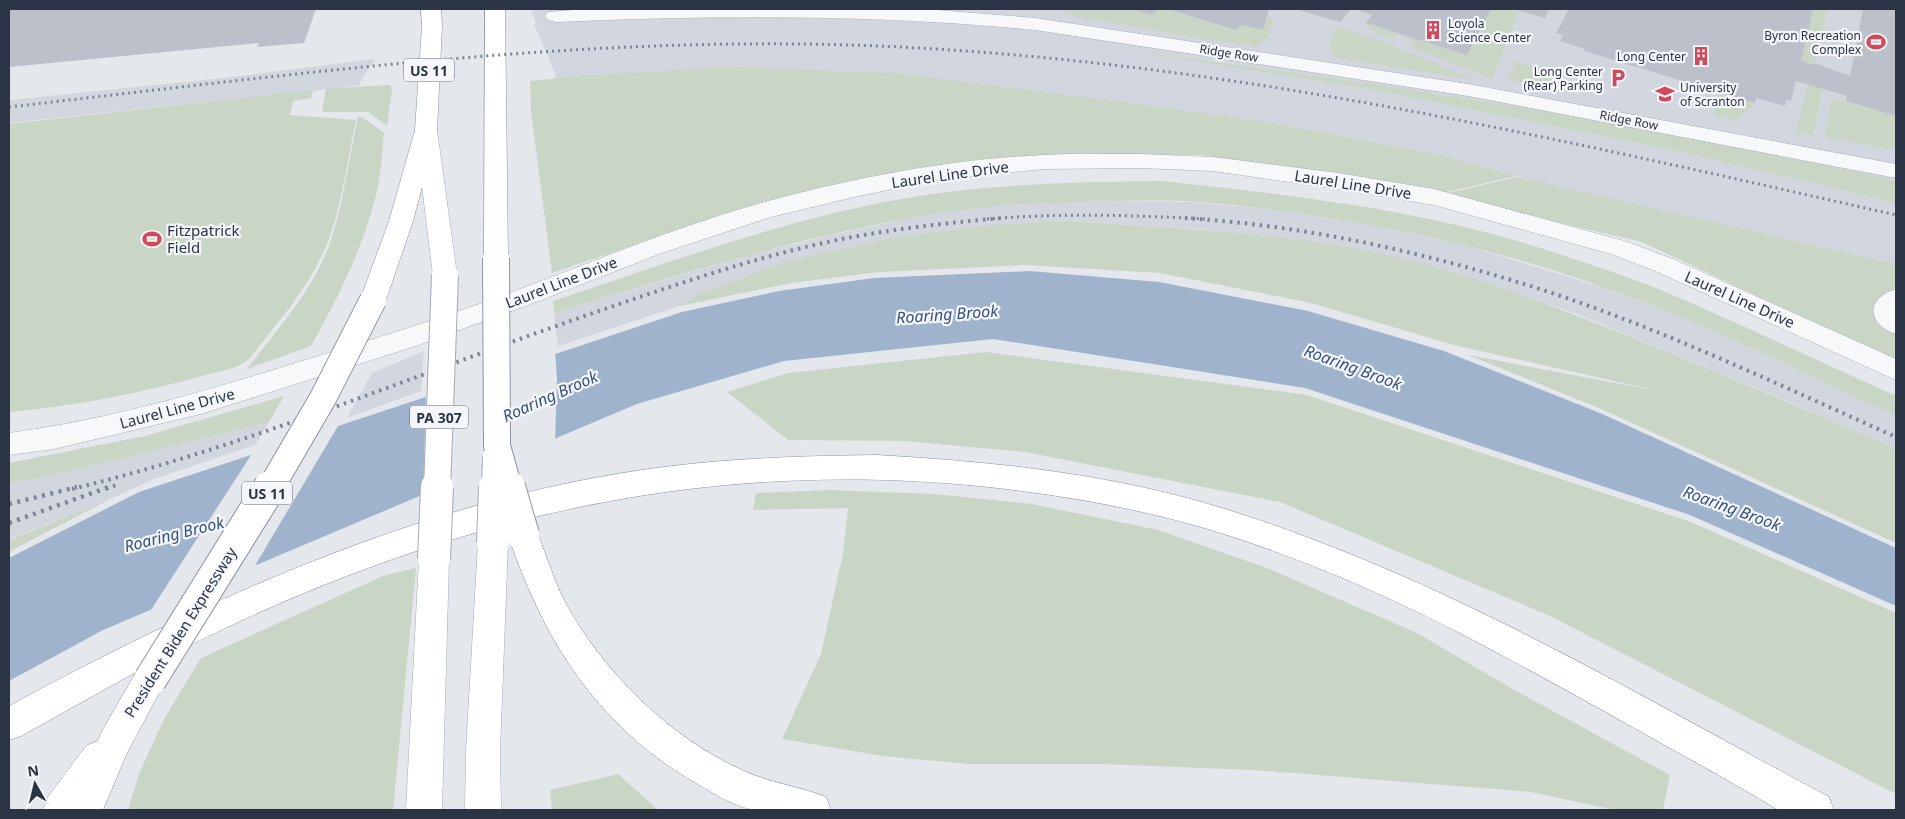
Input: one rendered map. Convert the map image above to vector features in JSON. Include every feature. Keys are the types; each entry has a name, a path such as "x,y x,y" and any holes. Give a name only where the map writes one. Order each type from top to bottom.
{"main road":[{"name":"US 11","path":"426,130 432,26 431,9"},
{"path":"483,810 483,751 508,539 496,446 495,9"},
{"name":"PA 307","path":"424,810 445,275 426,130"},
{"name":"President Biden Expressway","path":"85,810 98,774 122,724 294,450 350,348 373,300 401,221 426,130"},
{"path":"9,724 69,691 239,606 388,548 468,522 582,493 712,473 775,469 902,467 971,472 1039,480 1105,492 1172,506 1238,526 1311,552 1384,582 1538,657 1816,810"},
{"path":"508,539 537,574 554,614 579,652 607,689 643,725 683,756 725,781 781,802 814,810"},
{"name":"US 11","path":"61,810 122,724"}],"street":[{"name":"Ridge Row","path":"555,16 678,10 967,12 1468,90 1896,171"},
{"name":"Laurel Line Drive","path":"9,444 54,438 123,423 235,392 407,339 530,295 650,248 766,210 854,189 941,172 1044,162 1139,161 1213,164 1328,179 1434,197 1620,248 1664,265 1896,370"},
{"path":"1896,298 1886,306 1886,315 1896,324"}],"shaded area":[{"path":"531,9 1896,9 1896,181 1661,132 1503,105 1223,62 1137,51 1373,90 1677,151 1896,203 1896,264 1540,183 1441,155 1273,123 579,76 555,79 556,75 534,24 536,23"},
{"path":"375,59 358,86 9,123 9,100 224,78"},
{"path":"1107,201 1192,202 1269,209 1361,223 1464,245 1605,288 1679,316 1896,415 1896,449 1787,401 1575,313 1452,272 1276,237 1198,229 1065,221 987,225 891,238 789,261 701,293 679,306 558,346 554,313 742,257 910,218 989,206"},
{"path":"424,351 421,391 347,418 372,373"},
{"path":"269,422 255,445 154,479 110,499 9,539 9,483 42,478"}],"green space":[{"path":"1056,9 1133,9 1151,15 1158,9 1165,9 1235,30 1241,25 1263,30 1268,13 1274,22 1267,38 1257,47 1074,16"},
{"path":"1491,9 1518,11 1492,79 1410,47 1415,41 1395,34 1391,39 1364,26 1366,23 1467,55"},
{"path":"1813,9 1828,9 1814,65 1801,61"},
{"path":"1337,25 1340,28 1381,41 1475,80 1335,58 1329,48"},
{"path":"1115,48 1507,105 1799,159 1896,181 1896,203 1677,151 1373,90"},
{"path":"1516,61 1560,75 1568,80 1573,92 1508,80"},
{"path":"728,67 894,73 1116,101 1273,123 1441,155 1516,176 1438,194 1201,155 1055,154 913,170 761,202 552,273 531,112 530,81 579,76"},
{"path":"390,85 392,90 387,126 368,112 322,112 326,89"},
{"path":"1808,85 1822,89 1813,135 1796,132"},
{"name":"Fitzpatrick Field","path":"313,90 311,98 293,101 290,115 356,120 338,209 323,253 305,286 249,359 228,369 133,393 59,406 9,412 9,124"},
{"path":"1719,92 1755,103 1738,120 1713,116"},
{"path":"1832,98 1896,116 1896,150 1825,137"},
{"path":"358,117 362,117 384,133 380,172 371,215 349,272 311,346 247,369 308,288 326,253 340,206"},
{"path":"1517,177 1896,264 1896,361 1642,242 1440,195"},
{"path":"1162,181 1309,198 1358,206 1454,225 1550,251 1656,288 1896,396 1896,415 1681,318 1572,276 1460,244 1385,228 1278,211 1200,202 1137,201 1023,204 933,214 823,236 769,250 554,313 553,301 720,245 847,210 924,195 991,187 1059,183"},
{"path":"1065,221 1226,232 1346,247 1386,255 1457,274 1561,309 1721,374 1896,449 1896,543 1599,408 1468,355 1663,392 1454,345 1311,303 1160,273 1026,265 878,272 792,283 679,306 701,293 788,261 891,238 987,225"},
{"path":"986,352 1307,395 1691,522 1896,613 1896,794 1548,615 1280,502 1025,452 904,441 788,440 727,392 788,373"},
{"path":"284,396 269,422 42,478 9,483 9,463 145,436"},
{"path":"829,490 934,494 1032,504 1158,530 1267,568 1417,633 1518,692 1670,775 1663,810 1615,810 1531,792 1253,770 1102,764 968,764 882,756 782,739 821,654 843,553 848,508 753,510 756,493"},
{"path":"110,499 9,552 9,540"},
{"path":"416,568 393,810 128,810 139,774 164,719 201,658 383,576"},
{"path":"618,774 658,810 552,810 550,790"}],"water":[{"name":"Roaring Brook","path":"1030,271 1159,282 1308,311 1444,351 1600,413 1896,548 1896,606 1690,515 1305,388 993,339 784,361 637,404 103,630 9,681 9,558 139,492 682,312 779,291 874,278"}],"pier":[{"path":"555,350 557,379 555,441 423,497 426,393"},
{"path":"341,421 253,569 149,613 255,449"}],"building":[{"path":"9,9 316,9 304,43 257,47 259,43 9,67"},
{"path":"1134,9 1158,9 1151,15"},
{"path":"1167,9 1269,9 1263,30 1241,25 1236,30"},
{"path":"1295,9 1351,9 1340,22"},
{"name":"Loyola Science Center","path":"1355,9 1491,9 1467,55 1366,23 1372,15"},
{"path":"1514,9 1549,9 1545,18"},
{"name":"Long Center","path":"1569,9 1813,9 1801,61 1814,65 1814,63 1850,76 1863,9 1896,9 1896,116 1846,101 1847,96 1796,81 1791,101 1786,100 1785,106 1756,98 1755,103 1584,51 1585,49 1560,41 1563,35 1556,33"}],"railway":[{"path":"9,107 334,70 551,51 768,44 877,46 1006,54 1135,68 1263,86 1390,107 1644,158 1896,215"},
{"path":"998,218 1096,215 1205,219"},
{"path":"72,489 206,451 272,429 533,334 687,281 747,263 857,236 998,218"},
{"path":"987,219 998,218"},
{"path":"998,218 1002,218"},
{"path":"1185,218 1227,221 1309,232 1391,248 1511,280 1561,296 1658,332 1896,437"},
{"path":"106,489 119,484"},
{"path":"9,504 77,487"},
{"path":"9,523 109,487"}],"place":[{"name":"Loyola Science Center","path":"1433,30"},
{"name":"Byron Recreation Complex","path":"1876,42"},
{"name":"Long Center","path":"1701,56"},
{"name":"Long Center (Rear) Parking","path":"1618,78"},
{"name":"University of Scranton","path":"1665,94"},
{"name":"Fitzpatrick Field","path":"152,239"}]}
